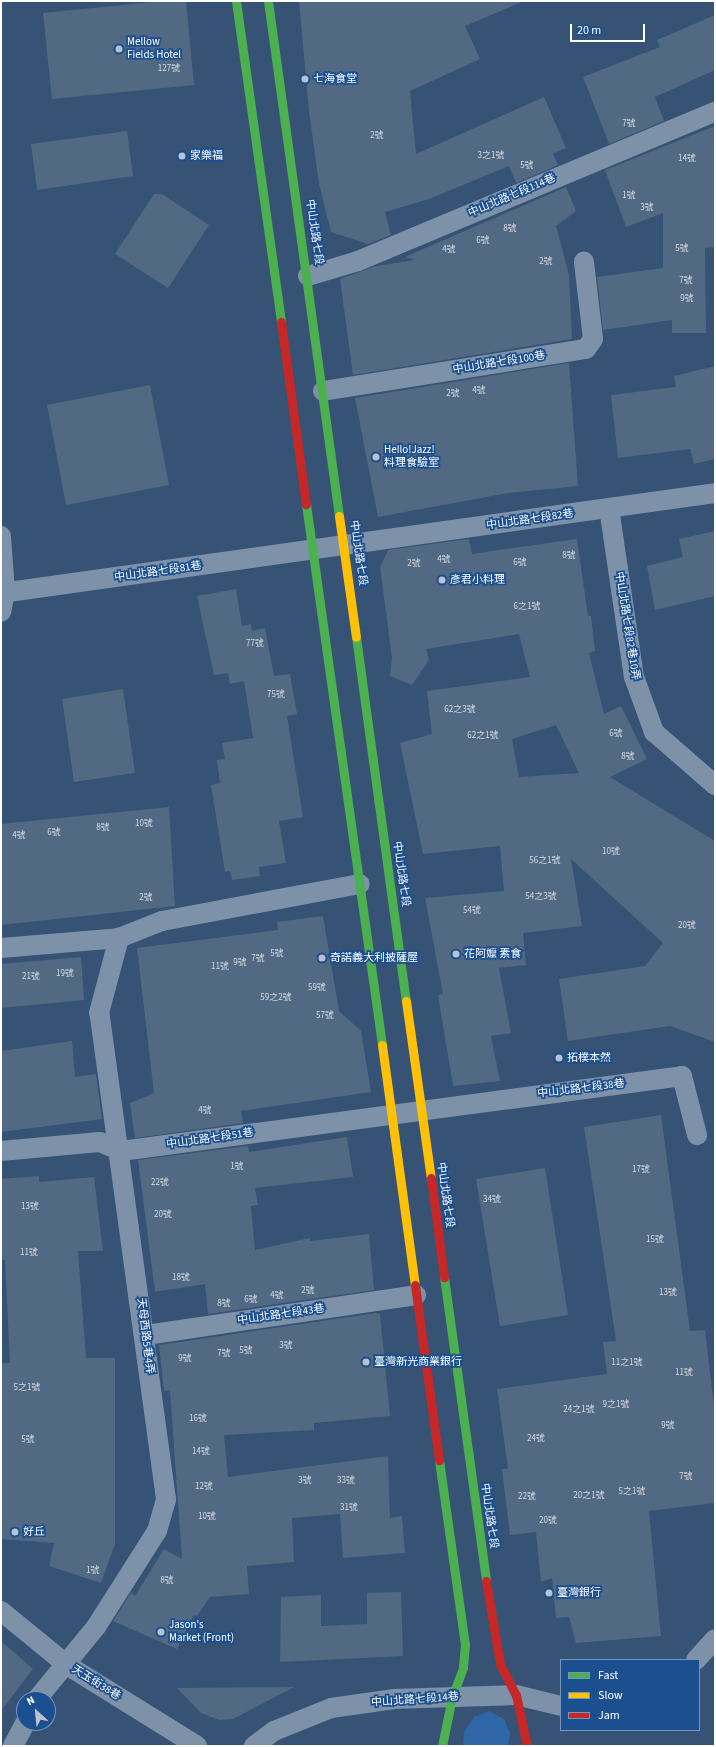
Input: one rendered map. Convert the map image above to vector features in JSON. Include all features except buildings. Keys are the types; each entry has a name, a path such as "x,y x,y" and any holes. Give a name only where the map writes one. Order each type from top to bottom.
{"main road":[{"path":"236,1 314,550 465,1644 464,1668 452,1697 442,1746"},
{"name":"中山北路七段","path":"268,1 308,276 494,1636 500,1664 516,1695 527,1746"}],"street":[{"name":"中山北路七段114巷","path":"308,276 358,261 715,112"},
{"name":"中山北路七段100巷","path":"323,391 586,349 593,339 584,262"},
{"name":"中山北路七段82巷","path":"314,550 715,493"},
{"name":"中山北路七段82巷10弄","path":"609,508 634,677 654,732 715,785"},
{"path":"1,536 3,593 1,612"},
{"name":"中山北路七段81巷","path":"3,593 314,550"},
{"path":"1,948 119,938 162,921 360,884"},
{"name":"天母西路5巷4弄","path":"44,1691 67,1665 96,1627 157,1531 166,1499 121,1151 99,1013 119,938"},
{"name":"中山北路七段38巷","path":"421,1109 682,1076 697,1135"},
{"name":"中山北路七段51巷","path":"121,1151 421,1109"},
{"path":"1,1151 100,1142 121,1151"},
{"name":"中山北路七段43巷","path":"146,1335 416,1295"},
{"name":"天玉街38巷","path":"1,1611 67,1665 198,1746"},
{"path":"697,1659 715,1638"},
{"name":"中山北路七段14巷","path":"254,1746 274,1731 331,1708 394,1699 516,1695 560,1706"},
{"path":"13,1746 21,1731"}],"shaded area":[{"path":"489,1711 504,1719 510,1733 508,1746 463,1746 464,1732 474,1717"}],"traffic: fast":[{"path":"236,1 281,322"},
{"path":"268,1 339,516"},
{"path":"306,504 382,1045"},
{"path":"356,637 406,1001"},
{"path":"444,1277 486,1581"},
{"path":"439,1460 465,1644 463,1668 452,1697 442,1746"}],"traffic: slow":[{"path":"339,516 356,637"},
{"path":"406,1001 431,1178"},
{"path":"382,1045 415,1285"}],"traffic: jam":[{"path":"281,322 306,504"},
{"path":"431,1178 444,1277"},
{"path":"415,1285 439,1460"},
{"path":"486,1581 500,1664 516,1695 527,1746"}],"place":[{"name":"Mellow Fields Hotel","path":"119,49"},
{"name":"七海食堂","path":"305,79"},
{"name":"家樂福","path":"182,156"},
{"name":"Hello!Jazz! 料理食驗室","path":"376,457"},
{"name":"彥君小料理","path":"442,580"},
{"name":"花阿嬤 素食","path":"456,954"},
{"name":"奇諾義大利披薩屋","path":"322,958"},
{"name":"拓樸本然","path":"559,1058"},
{"name":"臺灣新光商業銀行","path":"366,1362"},
{"name":"好丘","path":"15,1532"},
{"name":"臺灣銀行","path":"549,1593"},
{"name":"Jason's Market (Front)","path":"161,1632"}]}
